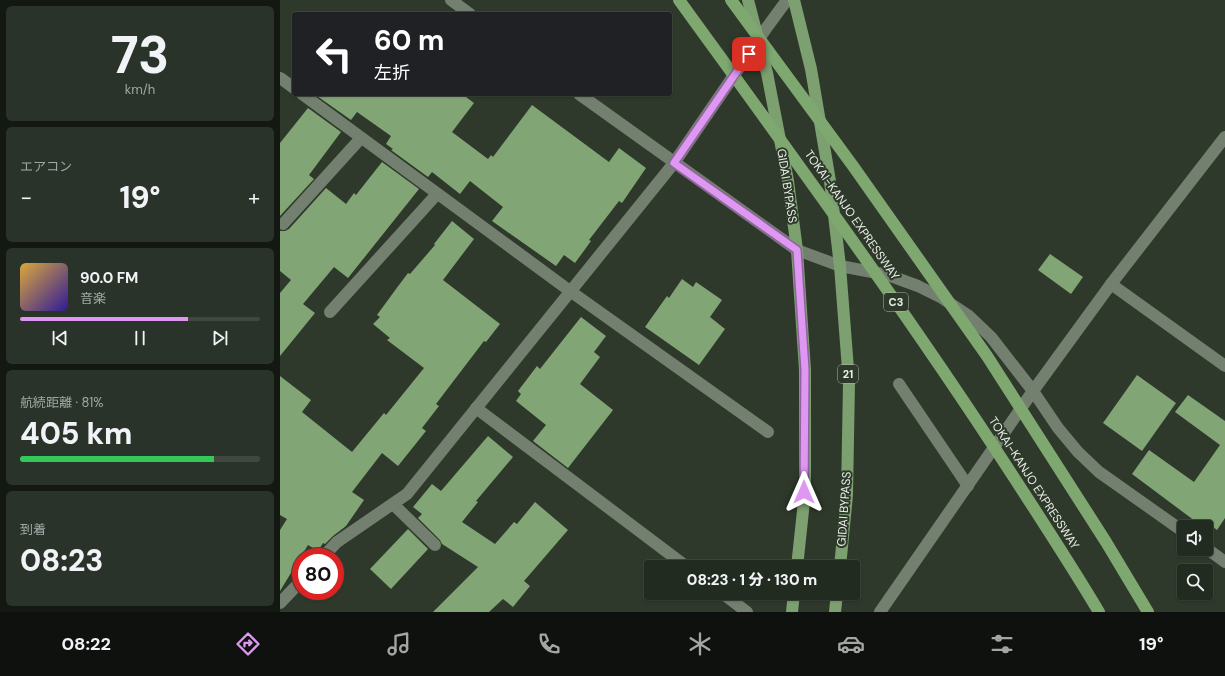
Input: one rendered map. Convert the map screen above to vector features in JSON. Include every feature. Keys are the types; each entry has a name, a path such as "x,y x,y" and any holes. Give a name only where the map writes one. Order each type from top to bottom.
{"highway":[{"name":"TOKAI-KANJO EXPRESSWAY","path":"679,0 850,236 958,392 1076,573 1099,612"},
{"path":"731,0 853,166 987,356 1106,542 1148,612"},
{"name":"GIDAI BYPASS","path":"748,0 767,73 788,181 797,250 805,370 804,492 798,560"},
{"name":"GIDAI BYPASS","path":"794,0 811,69 830,181 840,266 849,382 846,495 841,560"},
{"path":"792,612 793,600"},
{"path":"835,612 836,600"}],"street":[{"path":"451,0 467,12"},
{"path":"331,548 337,542 407,494 674,163 787,0"},
{"path":"280,78 292,87"},
{"path":"305,96 570,291 768,432"},
{"path":"582,96 797,250 840,266 888,276 918,286 942,298 969,316 991,337 1033,391 1058,428 1078,452 1094,467 1177,527"},
{"path":"880,612 1033,391 1111,284 1225,137"},
{"path":"283,224 361,138"},
{"path":"330,312 438,194"},
{"path":"1111,284 1225,366"},
{"path":"899,384 968,486"},
{"path":"476,408 678,560"},
{"path":"393,504 435,545"},
{"path":"1213,553 1225,562"},
{"path":"280,603 285,590"},
{"path":"731,600 747,612"}],"building":[{"path":"317,96 465,96 474,103 452,132 488,159 491,155 493,157 532,105 609,162 619,148 646,168 622,203 619,201 589,240 591,241 575,263 564,255 556,266 492,221 503,207 470,181 460,194 432,172 428,177 391,150 393,149 386,144 391,136 357,112 351,120"},
{"path":"308,108 341,132 309,175 314,179 280,216 280,143"},
{"path":"382,162 419,189 348,278 334,267 303,304 315,313 280,356 280,293 291,280 280,271 280,231 289,229 326,188 346,204 354,193 356,195"},
{"path":"452,221 474,239 443,280 500,324 486,342 484,341 436,404 439,406 422,428 426,431 398,466 382,453 352,492 364,500 346,526 325,544 323,543 320,548 313,548 308,545 306,548 292,548 292,571 280,591 280,530 287,519 280,515 280,376 311,400 302,412 352,452 384,413 386,415 424,368 387,340 390,338 373,324 380,317 377,315 408,273 410,274 435,245 434,244"},
{"path":"1050,254 1083,277 1071,294 1038,270"},
{"path":"682,279 693,287 696,282 722,300 710,317 725,329 699,365 645,327 667,296 669,298"},
{"path":"581,317 606,336 594,352 600,357 580,384 613,410 568,468 533,441 546,425 516,401 521,394 518,391 537,366 540,369"},
{"path":"1137,375 1176,403 1142,451 1103,423"},
{"path":"1188,395 1225,421 1225,518 1217,530 1213,527 1213,520 1194,520 1132,474 1149,450 1194,482 1220,445 1175,412"},
{"path":"488,436 513,457 476,501 478,502 462,522 495,544 514,522 517,524 535,502 568,530 524,581 530,586 513,607 503,599 489,612 433,612 478,567 442,544 440,540 418,518 422,514 413,507 432,484 441,491"},
{"path":"408,529 428,549 391,589 370,569"}],"route":[{"path":"749,54 674,163 797,250 805,370 804,492"}]}
